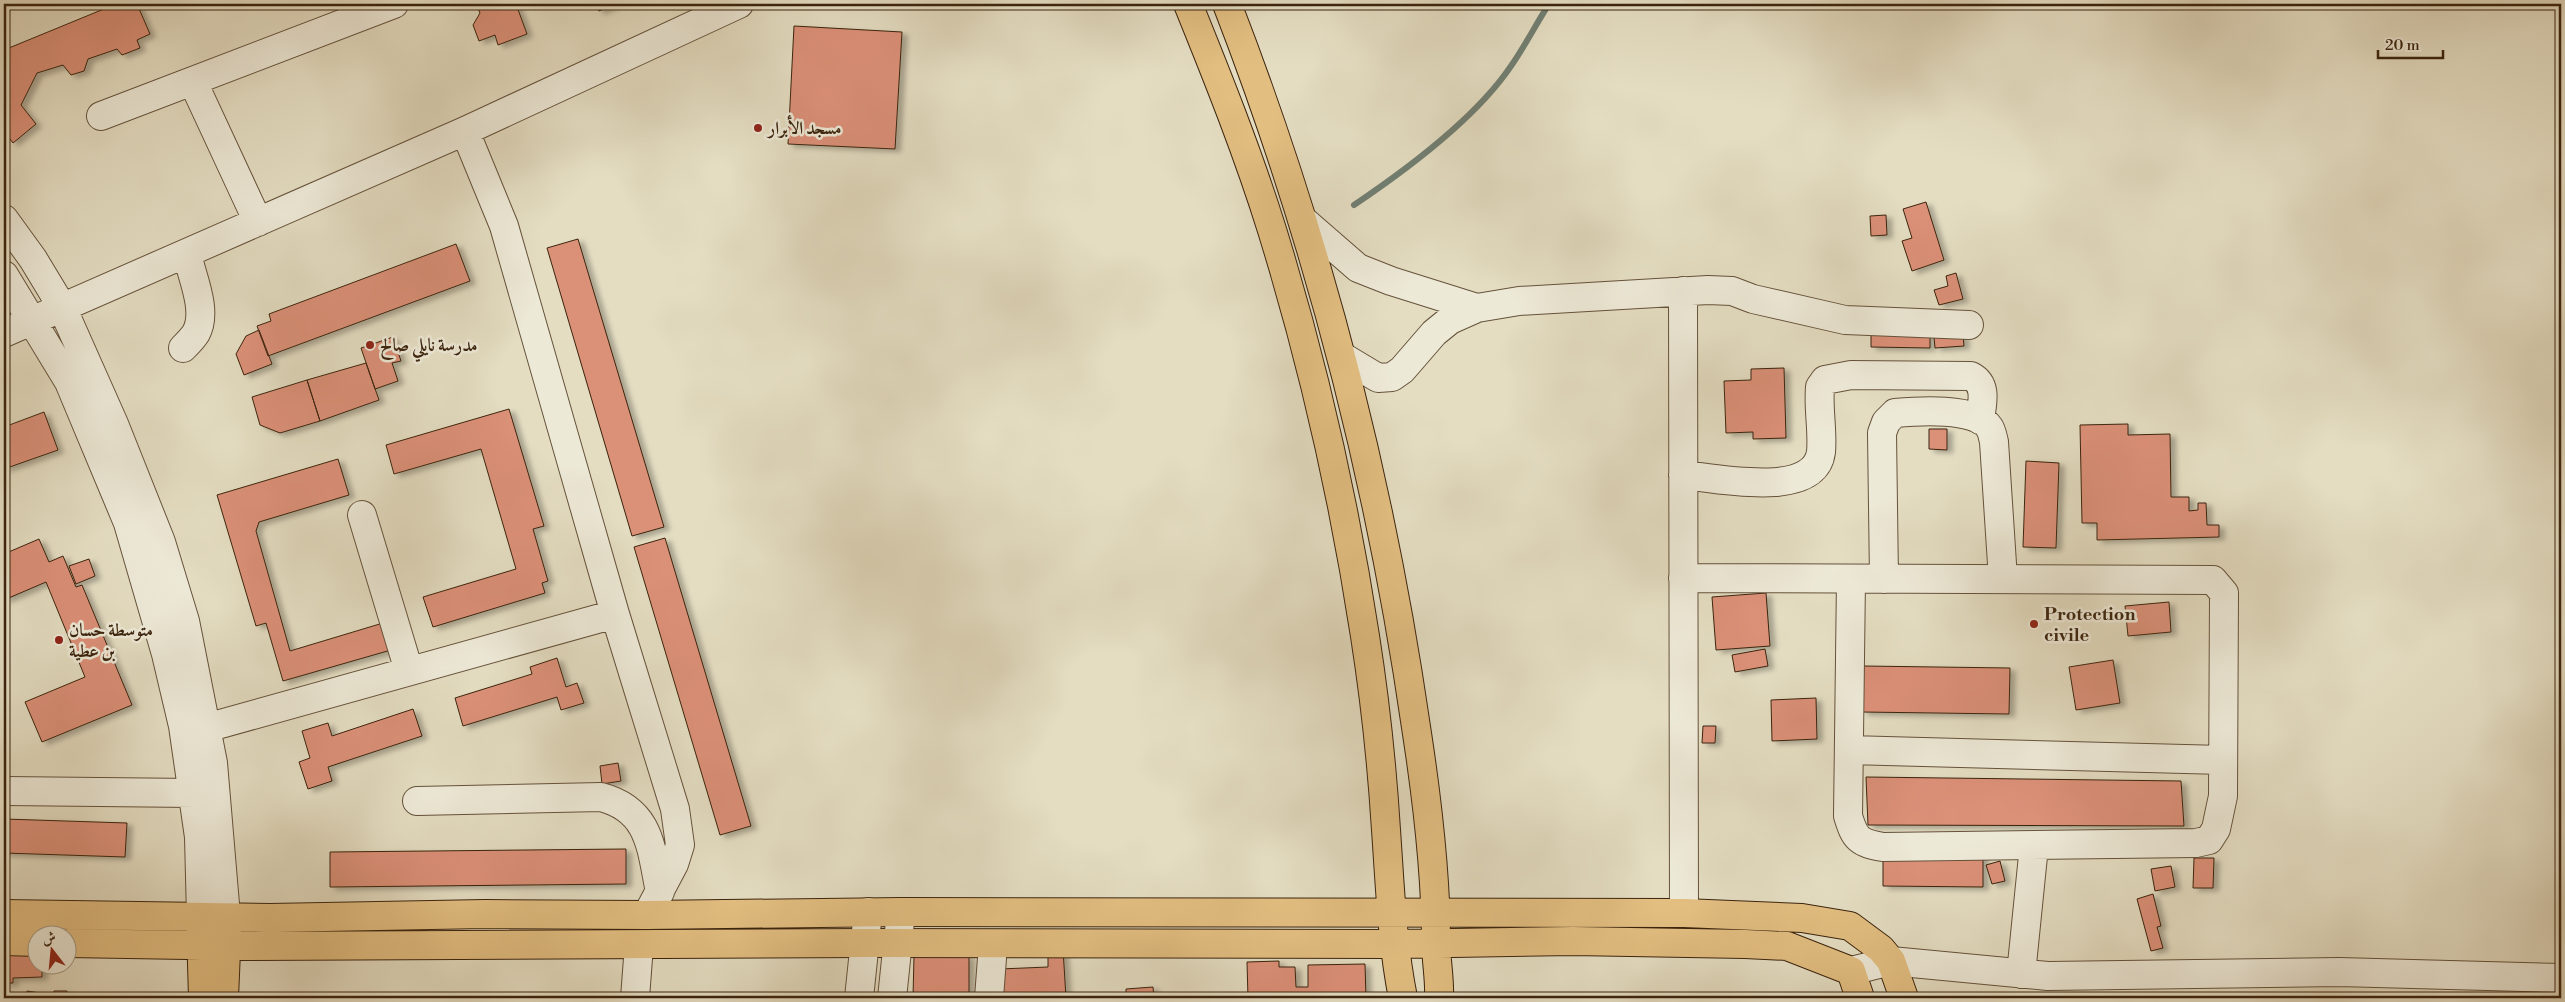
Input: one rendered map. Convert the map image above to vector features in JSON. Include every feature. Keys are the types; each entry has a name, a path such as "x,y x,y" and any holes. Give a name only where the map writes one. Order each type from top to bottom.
{"main road":[{"path":"1188,4 1226,98 1271,230 1310,364 1341,500 1372,686 1382,775 1392,914 1403,998"},
{"path":"1226,4 1259,87 1304,221 1343,357 1376,494 1403,633 1423,773 1437,914 1436,944 1439,998"},
{"path":"4,914 270,918 485,914 653,903 868,912 1684,913 1802,918 1850,926 1881,949 1892,962 1904,998"},
{"path":"213,917 214,946 224,998"},
{"path":"4,941 28,942"},
{"path":"78,943 214,946 865,943 993,945 1436,944 1573,941 1787,946 1851,971 1860,998"},
{"path":"202,998 214,946"}],"street":[{"path":"101,116 394,4"},
{"path":"4,333 465,130 739,4"},
{"path":"193,82 258,222"},
{"path":"465,130 504,226 678,826 680,845 674,864 653,903"},
{"path":"4,219 33,259 62,307 114,424 161,542 185,621 213,762 213,917"},
{"path":"1304,221 1358,268 1391,282 1477,308"},
{"path":"183,348 196,334 200,316 187,254"},
{"path":"4,275 69,382 128,524 166,654 183,726 213,917"},
{"path":"1683,291 1684,913"},
{"path":"1343,357 1378,378 1392,377 1402,370 1434,333 1450,320 1477,308 1519,301 1683,291 1732,291 1753,299 1845,320 1969,325"},
{"path":"1683,475 1760,483 1796,480 1811,472 1821,454 1820,387 1825,380 1851,375 1971,376 1979,380 1983,390 1980,420"},
{"path":"1884,579 1882,433 1886,422 1895,413 1918,411 1969,415 1980,420 1989,428 1994,442 2002,579"},
{"path":"362,514 409,671"},
{"path":"1683,578 2213,580 2224,593 2223,796 2216,829 2209,840 2196,843 2034,846 1883,847 1865,844 1853,833 1848,816 1851,579"},
{"path":"206,728 616,614"},
{"path":"1849,750 2223,760"},
{"path":"4,792 194,792"},
{"path":"418,801 601,797 616,801 628,808 639,819 646,831 653,903"},
{"path":"2021,974 2034,846"},
{"path":"860,998 868,912"},
{"path":"892,998 900,912"},
{"path":"635,998 639,945"},
{"path":"988,998 993,945"},
{"path":"1851,971 1892,962 2048,976 2339,972 2561,978"}],"building":[{"path":"116,4 137,4 150,34 137,40 140,48 122,55 117,49 88,59 84,71 71,75 63,65 37,73 21,105 36,124 13,143 4,131 4,50"},
{"path":"476,4 516,4 527,34 498,45 495,35 479,41 473,25 480,13"},
{"path":"596,4 616,4 599,11"},
{"path":"794,26 902,32 895,149 788,144"},
{"path":"1926,202 1944,260 1912,271 1902,241 1912,238 1903,209"},
{"path":"1886,215 1887,235 1871,236 1870,216"},
{"path":"578,239 664,527 632,536 547,248"},
{"path":"456,244 470,281 268,356 257,326 271,321 269,314"},
{"path":"1956,273 1963,299 1939,305 1934,290 1948,286 1946,276"},
{"path":"1871,328 1930,329 1930,348 1871,347"},
{"path":"259,330 272,364 244,375 236,354 246,336"},
{"path":"1963,334 1964,346 1935,348 1934,337"},
{"path":"393,337 401,361 392,363 398,381 375,389 361,348"},
{"path":"366,363 379,400 320,421 307,380"},
{"path":"1784,368 1786,438 1753,439 1753,432 1726,433 1724,381 1751,380 1751,369"},
{"path":"307,380 320,421 280,433 260,425 252,397"},
{"path":"509,409 544,526 533,529 548,581 542,583 545,593 433,627 423,597 516,569 481,449 394,474 386,445"},
{"path":"44,412 58,450 4,469 4,427"},
{"path":"2128,424 2128,435 2170,434 2171,497 2189,497 2189,511 2198,510 2198,503 2206,503 2207,525 2219,525 2219,537 2097,540 2097,523 2082,523 2080,425"},
{"path":"1929,429 1947,429 1947,450 1929,449"},
{"path":"338,459 349,495 259,522 256,531 290,651 383,623 391,650 283,681 266,623 256,626 217,495"},
{"path":"2026,461 2059,463 2056,548 2023,547"},
{"path":"665,538 751,826 720,835 634,547"},
{"path":"39,539 49,562 63,556 76,587 82,585 132,705 42,742 25,702 85,677 46,582 4,600 4,554"},
{"path":"89,559 95,576 76,584 69,566"},
{"path":"1766,593 1770,646 1716,650 1712,597"},
{"path":"2169,602 2171,632 2128,636 2125,606"},
{"path":"1765,649 1768,666 1735,672 1732,655"},
{"path":"557,658 566,687 577,683 584,703 561,710 557,697 463,726 455,698 532,674 530,667"},
{"path":"2113,660 2120,703 2076,710 2069,667"},
{"path":"1863,666 2010,668 2009,714 1862,712"},
{"path":"1816,698 1817,739 1772,741 1771,700"},
{"path":"413,709 422,736 328,767 332,781 308,789 299,762 310,758 302,731 328,723 332,736"},
{"path":"1703,726 1716,726 1715,743 1702,743"},
{"path":"618,763 621,781 602,784 600,766"},
{"path":"1866,777 2181,781 2184,826 1868,825"},
{"path":"4,819 127,823 125,857 4,853"},
{"path":"626,849 626,884 330,887 330,852"},
{"path":"1883,849 1983,850 1983,887 1883,886"},
{"path":"2194,858 2214,858 2213,888 2193,888"},
{"path":"2000,861 2005,881 1992,884 1986,865"},
{"path":"2171,866 2175,887 2155,891 2151,869"},
{"path":"2153,894 2161,926 2157,927 2163,948 2151,951 2137,899"},
{"path":"4,945 28,951 28,974 42,974 42,977 13,978 13,983 4,983"},
{"path":"1063,949 1066,998 1001,998 1000,969 1048,967 1048,950"},
{"path":"914,955 969,955 969,998 913,998"},
{"path":"1279,961 1279,967 1295,967 1296,987 1308,987 1308,965 1365,964 1366,998 1248,998 1247,962"},
{"path":"1153,987 1154,998 1126,998 1126,989"},
{"path":"4,990 7,990 6,994 26,995 27,991 53,995 54,991 67,991 66,997 77,998 4,998"}],"waterway":[{"path":"1354,205 1396,176 1439,142 1479,105 1511,66 1549,4"}],"place":[{"name":"مسجد الأبرار","path":"758,128"},
{"name":"مدرسة نايلي صالح","path":"370,345"},
{"name":"Protection civile","path":"2034,624"},
{"name":"متوسطة حسان بن عطية","path":"59,640"}]}
